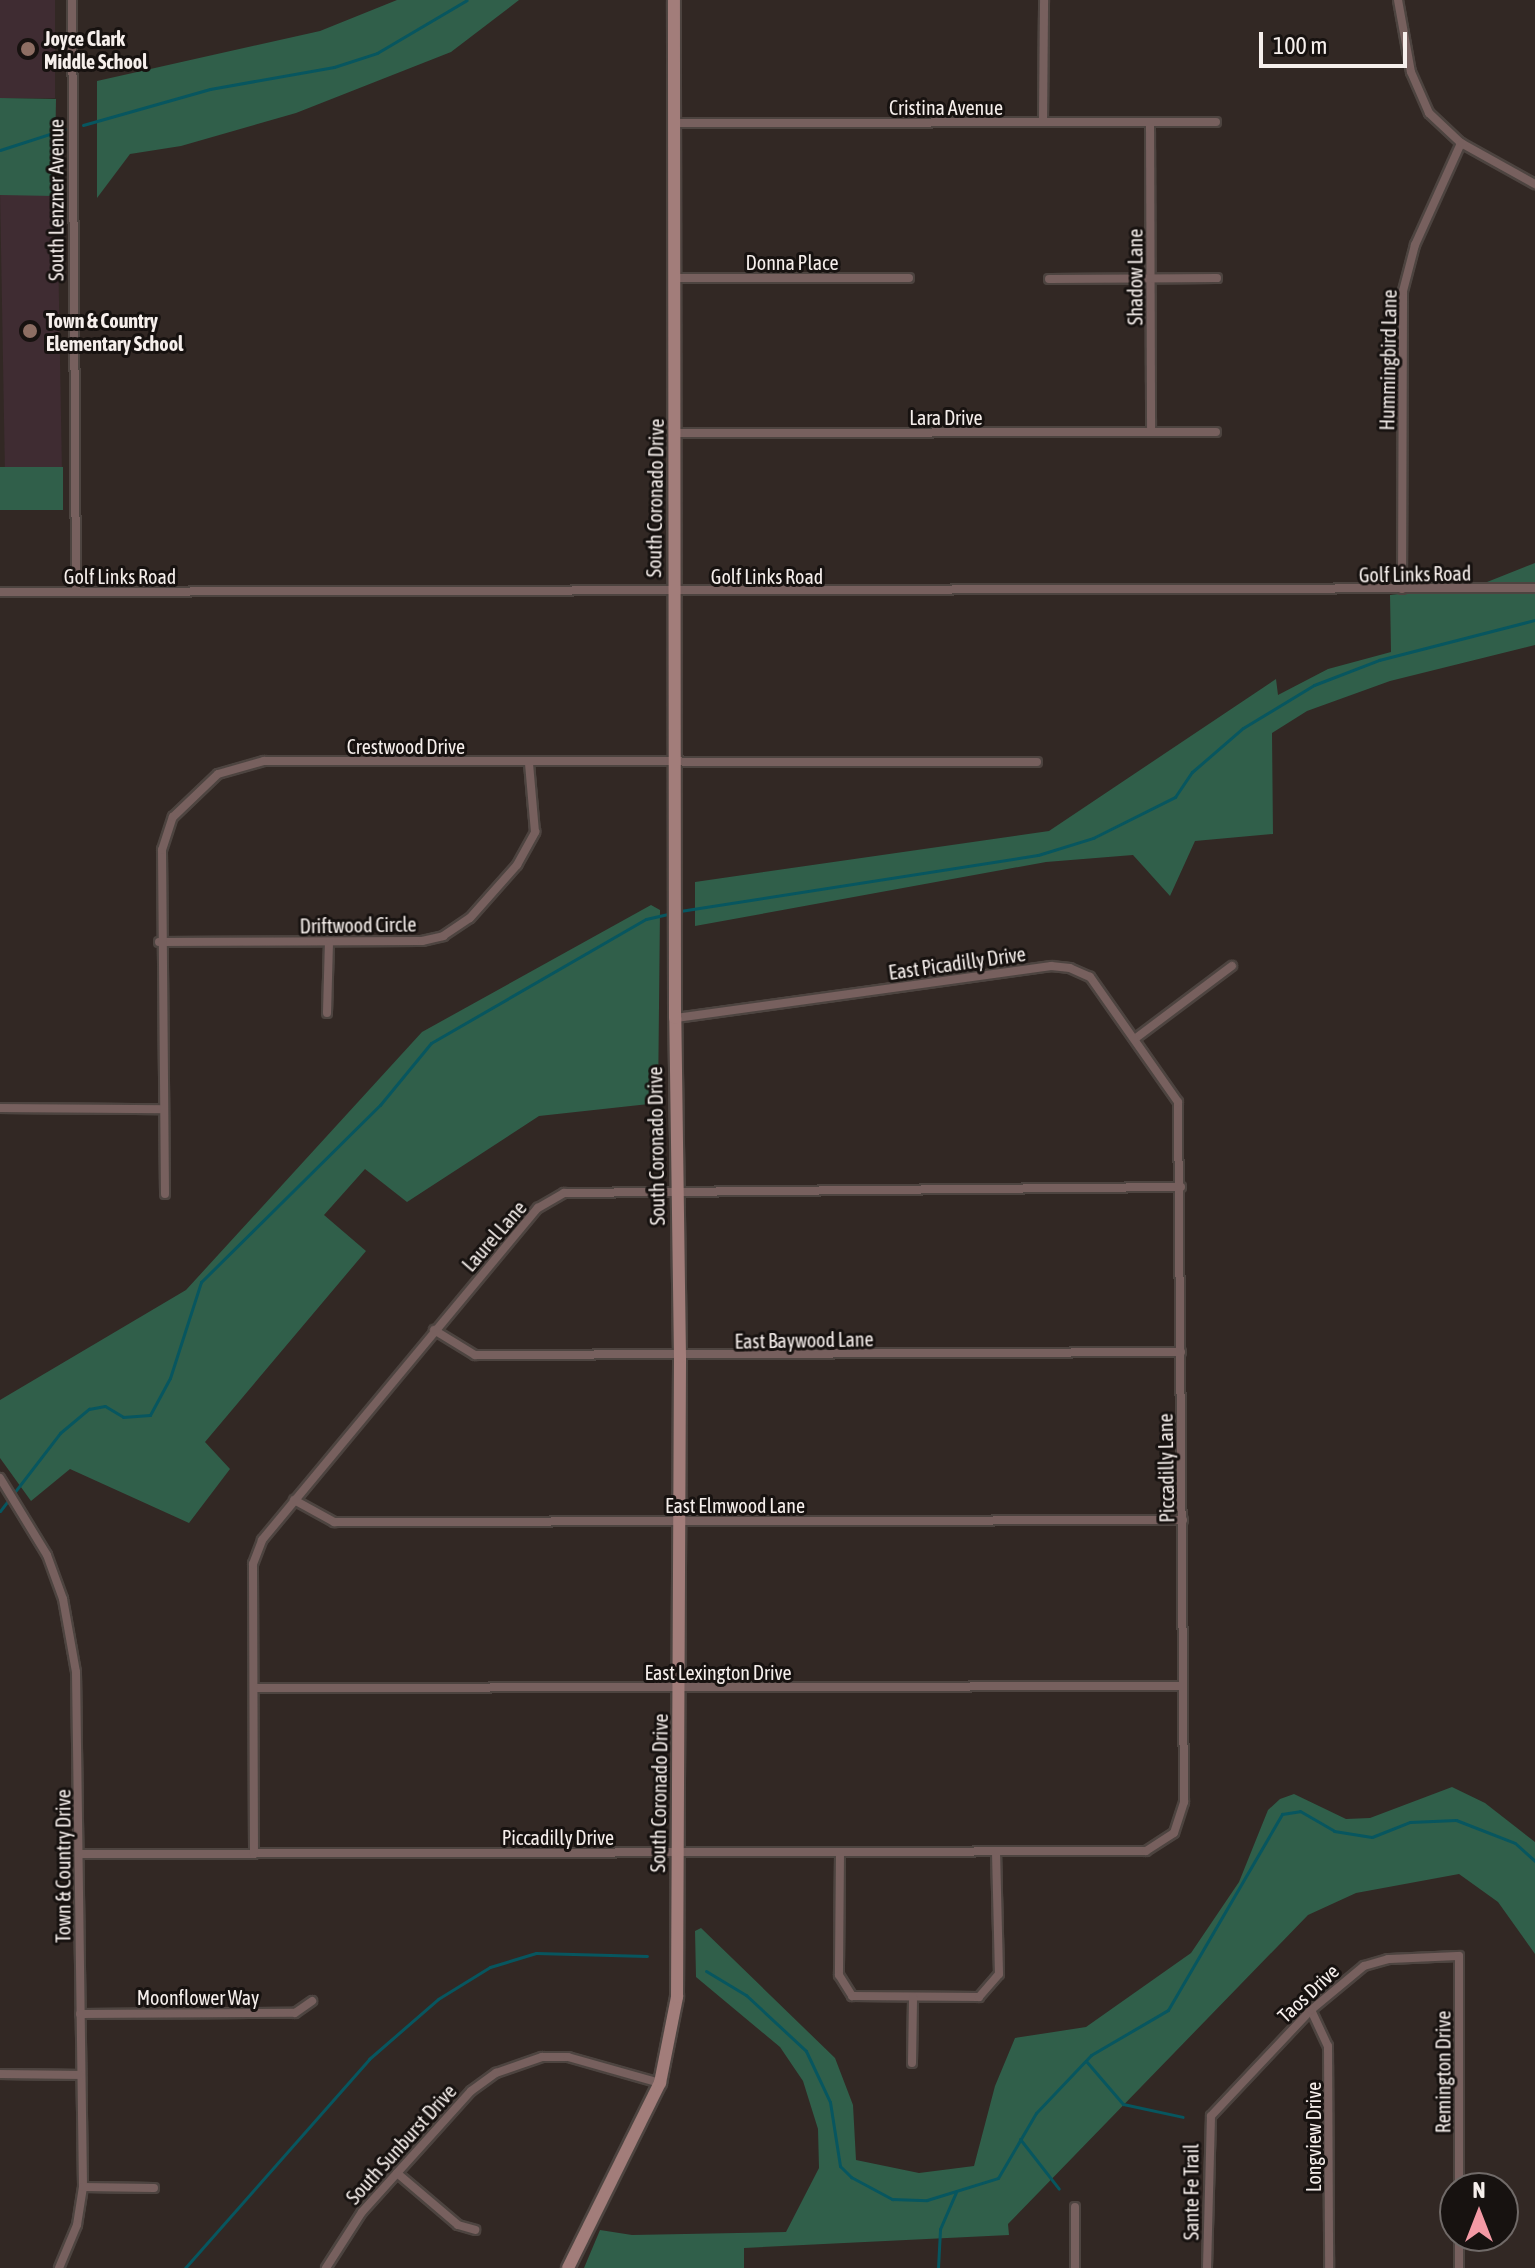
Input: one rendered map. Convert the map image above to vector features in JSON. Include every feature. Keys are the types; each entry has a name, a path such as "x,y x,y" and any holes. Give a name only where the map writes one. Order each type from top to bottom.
{"street":[{"name":"South Lenzner Avenue","path":"72,0 76,591"},
{"name":"South Coronado Drive","path":"568,2268 660,2083 677,1997 680,1357 675,1018 674,0"},
{"path":"1043,122 1044,0"},
{"path":"1398,0 1418,95 1429,113 1461,143 1535,184"},
{"name":"Shadow Lane","path":"1150,122 1151,432"},
{"name":"Cristina Avenue","path":"675,123 1216,122"},
{"name":"Hummingbird Lane","path":"1402,589 1403,291 1415,245 1461,143"},
{"name":"Donna Place","path":"675,278 909,278"},
{"path":"1049,279 1217,278"},
{"name":"Lara Drive","path":"676,433 1216,432"},
{"name":"Golf Links Road","path":"0,592 674,593 1535,588"},
{"name":"Crestwood Drive","path":"165,1194 159,942 162,850 173,817 218,774 264,761 1037,762"},
{"name":"Driftwood Circle","path":"159,942 422,941 443,936 470,918 517,865 535,832 529,763"},
{"path":"327,1013 329,942"},
{"name":"East Picadilly Drive","path":"675,1018 1051,966 1090,977 1136,1038 1178,1102"},
{"path":"1136,1038 1232,966"},
{"name":"Piccadilly Lane","path":"1174,1833 1184,1802 1178,1102"},
{"path":"0,1108 163,1109"},
{"name":"Laurel Lane","path":"254,1854 253,1564 262,1540 538,1208 564,1193 1181,1187"},
{"name":"East Baywood Lane","path":"434,1330 475,1355 680,1357 1181,1352"},
{"name":"Town & Country Drive","path":"0,1478 33,1528 63,1599 76,1672 83,2187 77,2225 59,2268"},
{"name":"East Elmwood Lane","path":"294,1500 334,1522 1183,1520"},
{"name":"East Lexington Drive","path":"254,1688 1182,1686"},
{"name":"Piccadilly Drive","path":"80,1854 1146,1851 1174,1833"},
{"path":"840,1853 839,1975 852,1996 979,1997 999,1974 996,1852"},
{"name":"Taos Drive","path":"1211,2116 1311,2010 1364,1966 1388,1959 1459,1956"},
{"name":"Remington Drive","path":"1459,1956 1459,2172"},
{"path":"912,2063 913,1997"},
{"name":"Moonflower Way","path":"80,2014 295,2013 312,2001"},
{"name":"Longview Drive","path":"1311,2010 1328,2046 1329,2268"},
{"name":"South Sunburst Drive","path":"326,2268 338,2242 471,2091 519,2062 542,2057 591,2060 660,2083"},
{"path":"0,2074 81,2075"},
{"name":"Sante Fe Trail","path":"1207,2268 1211,2116"},
{"path":"397,2173 458,2225 475,2230"},
{"path":"83,2187 154,2188"},
{"path":"1075,2207 1075,2268"}],"shaded area":[{"name":"Joyce Clark Middle School","path":"0,0 55,0 55,98 0,98"},
{"name":"Town & Country Elementary School","path":"57,188 62,467 5,468 0,189"}],"green space":[{"path":"397,0 519,0 451,52 296,113 181,146 130,154 97,198 97,81 320,31"},
{"path":"0,98 56,99 54,196 0,195"},
{"path":"0,467 63,467 63,510 0,510"},
{"path":"1535,563 1535,645 1390,681 1307,711 1272,733 1273,834 1195,841 1170,896 1133,855 1046,862 695,926 695,882 1049,831 1276,679 1278,695 1328,669 1391,652 1390,595 1482,584"},
{"path":"651,905 660,910 658,1103 539,1116 407,1202 365,1169 324,1215 366,1251 205,1442 230,1469 189,1523 70,1469 31,1501 0,1458 0,1400 186,1290 422,1032"},
{"path":"1452,1787 1485,1803 1535,1842 1535,1954 1498,1902 1459,1874 1356,1893 1308,1915 1008,2224 1009,2235 744,2248 744,2268 584,2268 600,2230 632,2235 786,2232 819,2168 818,2129 803,2081 780,2047 696,1977 695,1931 701,1928 835,2058 853,2105 856,2160 919,2173 974,2166 995,2086 1015,2038 1086,2027 1191,1953 1239,1882 1268,1810 1280,1799 1294,1794 1346,1819 1370,1818"}],"waterway":[{"path":"83,125 210,89 334,67 377,53 467,0"},
{"path":"0,150 65,129"},
{"path":"680,911 1038,855 1093,838 1175,797 1192,772 1243,728 1314,685 1379,660 1535,620"},
{"path":"0,1511 60,1433 89,1409 105,1406 123,1417 150,1415 170,1378 201,1282 380,1105 431,1043 646,919 672,913"},
{"path":"706,1971 746,1995 806,2051 830,2102 840,2166 851,2177 892,2199 927,2200 998,2178 1036,2113 1091,2055 1168,2010 1282,1814 1300,1811 1334,1831 1372,1837 1410,1822 1456,1820 1515,1843 1535,1861"},
{"path":"185,2268 369,2059 438,1999 490,1967 536,1953 647,1956"},
{"path":"1086,2061 1123,2104 1183,2117"},
{"path":"1020,2139 1059,2189"},
{"path":"938,2268 940,2229 956,2192"}],"place":[{"name":"Joyce Clark Middle School","path":"28,49"},
{"name":"Town & Country Elementary School","path":"30,331"}]}
